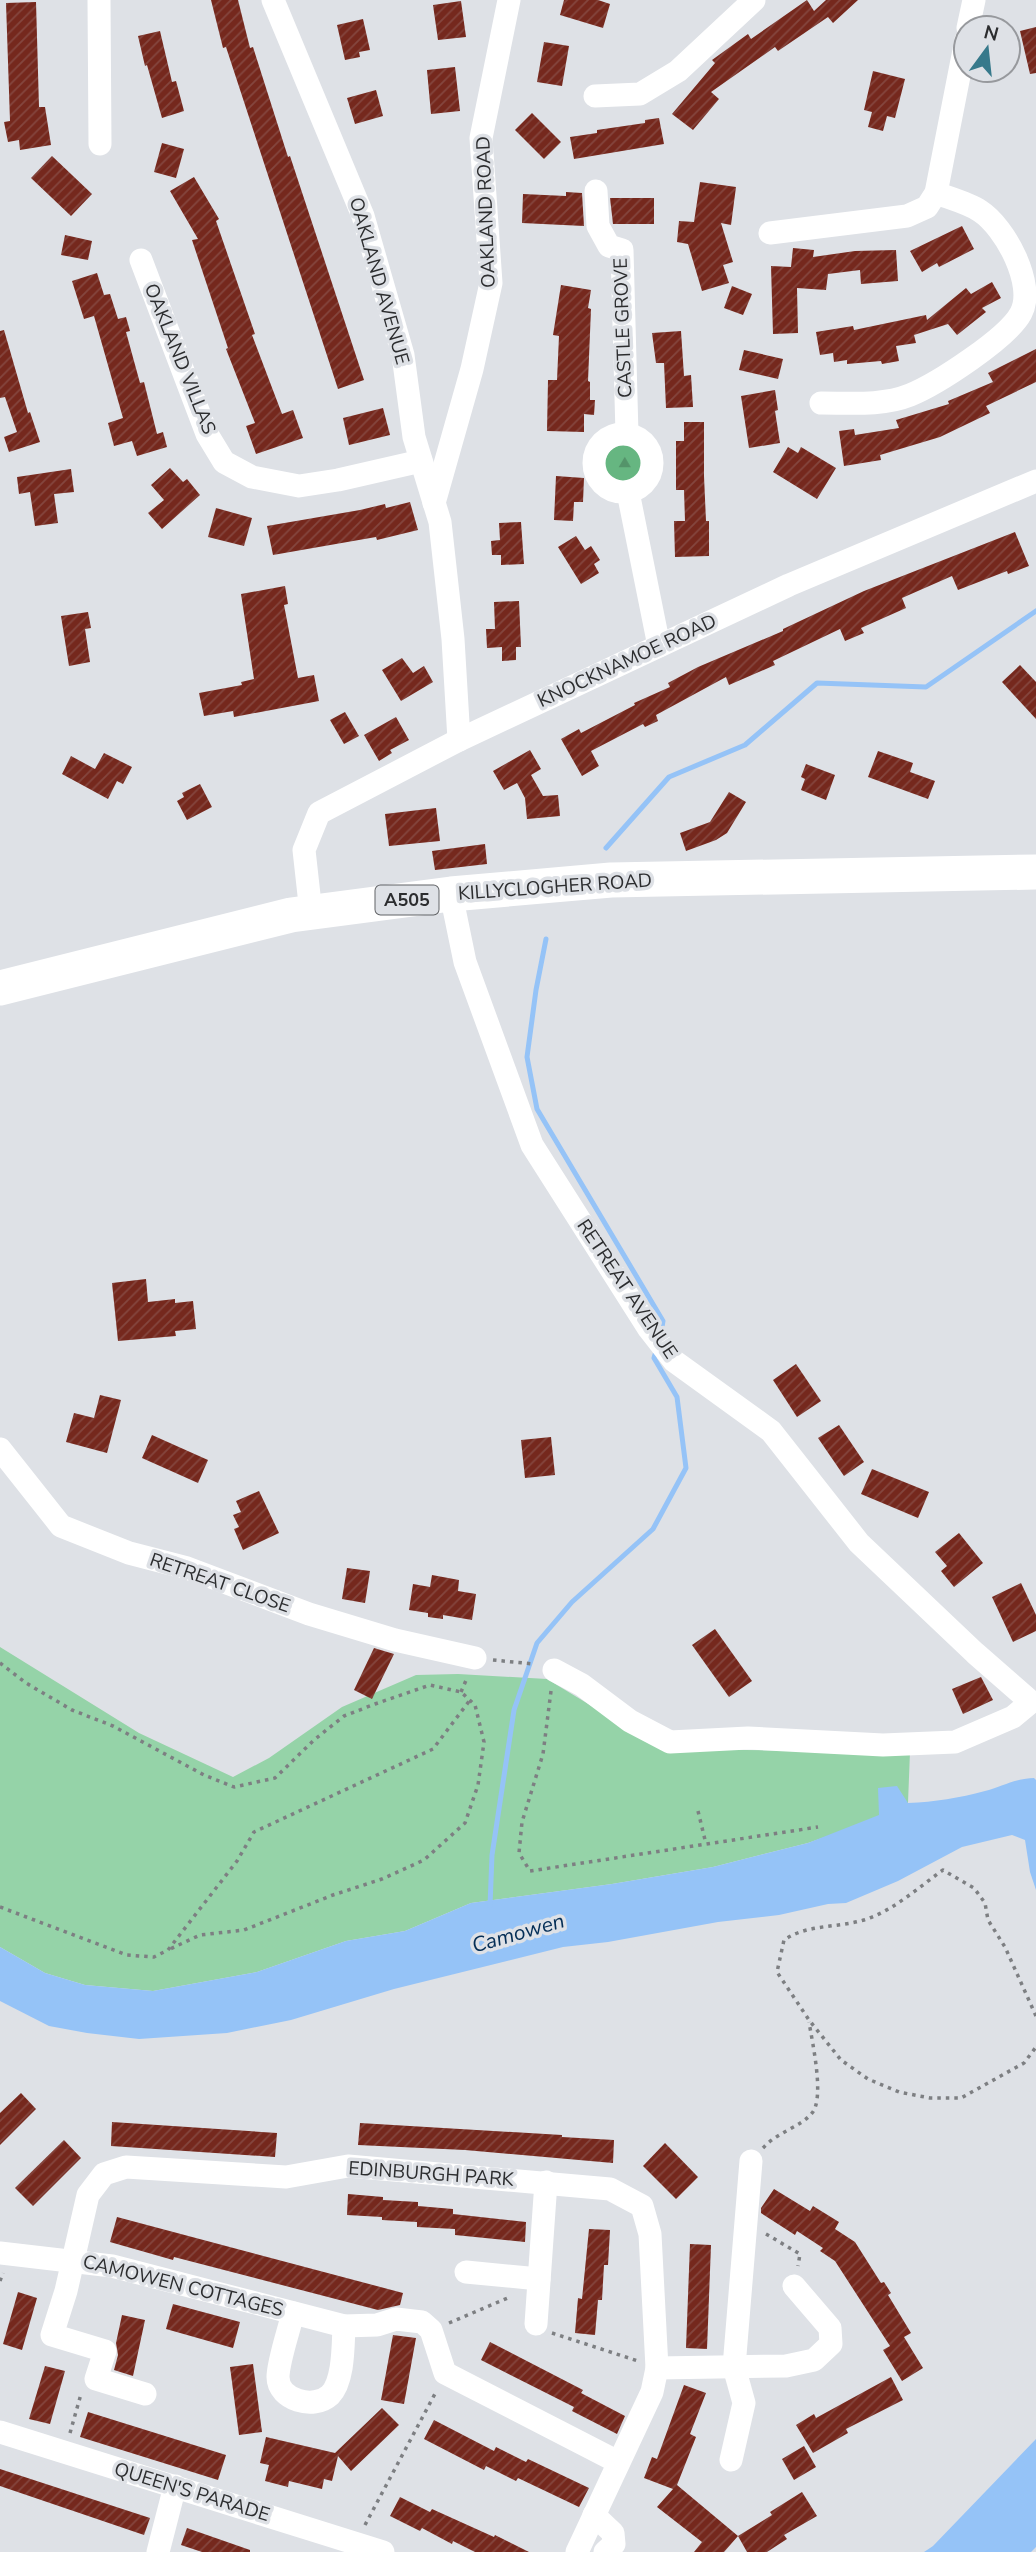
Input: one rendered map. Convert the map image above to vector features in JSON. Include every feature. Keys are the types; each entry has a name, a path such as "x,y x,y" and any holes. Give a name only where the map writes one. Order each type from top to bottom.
{"highway":[{"name":"KILLYCLOGHER ROAD","path":"0,988 291,915 451,894 611,880 1036,872"}],"street":[{"path":"99,0 100,144"},
{"name":"OAKLAND AVENUE","path":"273,0 363,216 403,355 414,438 440,522 453,639 458,740"},
{"name":"OAKLAND ROAD","path":"434,503 472,369 491,284 481,138 509,0"},
{"path":"595,96 640,94 678,71 754,0"},
{"path":"770,233 906,216 927,207 936,193 957,84"},
{"name":"CASTLE GROVE","path":"596,191 598,226 609,246 622,250 627,434"},
{"path":"821,403 881,402 910,395 937,381 1010,330 1023,312 1026,292 1022,273 1004,235 980,211 936,193"},
{"name":"OAKLAND VILLAS","path":"141,260 208,434 224,462 253,477 299,486 421,461"},
{"path":"627,434 647,447 652,457 652,469 639,488 628,492 614,491 602,484 595,471 594,457 601,444 613,436 627,434"},
{"name":"KNOCKNAMOE ROAD","path":"311,913 304,850 319,813 458,740 789,585 1036,481"},
{"path":"628,492 659,646"},
{"name":"RETREAT AVENUE","path":"451,894 466,962 532,1144 649,1329 674,1361 771,1431 859,1543 975,1653 1027,1708"},
{"name":"RETREAT CLOSE","path":"0,1449 61,1526 129,1553 187,1568 309,1614 395,1640 475,1658"},
{"path":"549,1667 582,1685 630,1721 670,1742 748,1738 883,1745 955,1742 1027,1708"},
{"path":"732,2460 744,2403 734,2367 751,2161"},
{"name":"EDINBURGH PARK","path":"145,2394 96,2379 105,2351 52,2335 74,2260 88,2195 104,2174 126,2167 286,2177 348,2166 610,2189 642,2206 650,2234 657,2368"},
{"path":"536,2324 546,2182"},
{"name":"CAMOWEN COTTAGES","path":"0,2253 112,2266 344,2326 377,2325 396,2319 422,2322 431,2330 445,2372"},
{"path":"466,2272 539,2279"},
{"path":"577,2552 652,2392 657,2368 786,2366 814,2360 831,2343 830,2328 794,2286"},
{"name":"CAMOWEN COTTAGES","path":"293,2313 278,2378 282,2391 300,2402 317,2401 330,2395 340,2374 344,2326"},
{"path":"445,2372 463,2384 618,2462"},
{"name":"QUEEN'S PARADE","path":"0,2432 383,2552"},
{"path":"158,2552 174,2486"},
{"path":"594,2515 613,2533 614,2544 606,2552"}],"path":[{"path":"515,1662 549,1667 543,1754 522,1822 519,1853 530,1871 818,1827"},
{"path":"0,1663 26,1683 72,1710 113,1726 204,1775 234,1787 275,1778 314,1740 344,1716 430,1685 461,1692 470,1700 478,1710 484,1742 478,1785 465,1823 424,1860 382,1879 332,1895 244,1930 200,1935 154,1957 127,1955 0,1907"},
{"path":"168,1950 237,1861 254,1832 433,1749 470,1700"},
{"path":"698,1811 706,1844"},
{"path":"1036,2016 1005,1947 988,1920 985,1903 974,1888 943,1870 888,1909 865,1920 796,1933 783,1940 777,1972 809,2020 841,2060 868,2079 899,2092 930,2098 961,2098 1024,2063 1036,2047"},
{"path":"751,2161 771,2139 812,2115 817,2106 816,2069 809,2020"},
{"path":"746,2222 800,2254 794,2286"},
{"path":"355,2543 445,2372"},
{"path":"64,2452 83,2387"}],"green space":[{"path":"624,445 637,451 643,464 637,477 624,483 611,477 605,464 611,451"},
{"path":"0,1647 139,1733 233,1777 269,1758 342,1707 416,1675 458,1674 547,1679 633,1731 670,1749 910,1752 908,1803 808,1843 713,1867 471,1903 405,1931 346,1941 257,1972 153,1991 85,1985 45,1973 0,1947"}],"water":[{"name":"Camowen","path":"1034,1778 1036,1890 1025,1840 1012,1835 962,1847 898,1881 846,1903 563,1947 394,1989 291,2020 227,2033 139,2039 87,2033 49,2026 0,2001 0,1947 45,1973 85,1985 153,1991 257,1972 346,1941 405,1931 471,1903 713,1867 808,1843 879,1815 878,1788 897,1786 908,1803 966,1796 1014,1781"},
{"path":"1036,2439 1036,2547 1031,2552 924,2552 933,2546"}],"building":[{"path":"211,0 238,0 250,48 253,47 364,380 338,389 226,47 223,48"},
{"path":"564,0 598,0 610,4 603,28 560,15"},
{"path":"807,0 814,11 826,0 858,0 833,23 828,17 778,51 775,47 711,92 719,99 693,130 672,114 715,63 712,60 748,34 751,39"},
{"path":"461,1 466,37 438,40 433,5"},
{"path":"36,2 39,107 45,107 51,145 20,150 19,140 8,142 4,122 10,121 6,3"},
{"path":"363,19 370,50 359,52 360,57 345,60 337,25"},
{"path":"1036,27 1036,73 1030,74 1022,30"},
{"path":"160,31 172,82 176,81 184,111 162,118 138,36"},
{"path":"544,42 569,46 562,86 537,82"},
{"path":"455,67 460,111 431,114 427,70"},
{"path":"873,71 905,79 895,118 887,116 883,131 868,127 872,112 864,110"},
{"path":"376,90 383,116 355,124 347,98"},
{"path":"532,113 561,142 544,159 515,130"},
{"path":"659,118 664,144 574,159 570,137"},
{"path":"162,143 184,149 176,178 154,172"},
{"path":"52,156 92,194 71,216 31,178"},
{"path":"194,177 219,219 216,221 255,334 252,335 282,414 293,410 303,438 256,454 246,426 255,423 226,349 228,348 192,240 198,239 170,191"},
{"path":"700,182 736,187 731,225 721,223 733,262 723,265 729,283 702,291 688,244 677,242 679,221 694,222"},
{"path":"566,192 582,193 584,226 522,223 523,194 566,196"},
{"path":"610,198 654,198 654,224 613,224"},
{"path":"962,226 974,249 939,267 937,263 922,272 910,251"},
{"path":"65,235 92,241 88,260 61,255"},
{"path":"793,248 814,250 813,257 855,251 896,250 898,281 861,284 860,270 828,274 826,290 797,288 798,333 773,334 771,266 791,267"},
{"path":"97,273 104,295 110,294 118,319 126,317 130,331 126,332 140,383 144,382 157,434 163,432 167,447 137,456 132,441 114,446 108,423 123,418 94,316 84,319 72,281"},
{"path":"992,282 1001,298 982,308 986,312 957,335 948,324 914,335 916,343 896,346 899,361 847,364 847,360 834,362 833,353 820,355 816,332 853,326 854,330 926,315 927,320 966,288 971,294"},
{"path":"561,285 591,290 588,308 591,309 588,381 590,400 595,400 594,415 584,414 584,432 547,431 548,380 557,380 559,336 553,335"},
{"path":"732,286 752,294 743,315 724,308"},
{"path":"4,330 28,413 30,412 40,442 9,452 4,437 17,432 5,397 0,398 0,331"},
{"path":"681,331 684,376 691,375 693,407 666,408 664,363 656,363 652,333"},
{"path":"1036,349 1036,382 986,406 990,413 940,437 880,455 881,460 844,466 839,431 854,429 855,435 899,428 896,420 949,404 948,401 993,382 988,373"},
{"path":"744,350 783,359 778,379 739,370"},
{"path":"775,390 780,443 749,448 741,396"},
{"path":"383,408 390,435 349,445 343,418"},
{"path":"684,422 704,422 709,556 675,557 674,521 685,521 684,490 676,490 676,441 684,441"},
{"path":"788,447 798,453 801,447 836,468 817,499 773,472"},
{"path":"170,468 183,482 187,479 200,495 162,529 148,513 164,500 151,485"},
{"path":"71,469 74,492 54,494 58,523 35,526 30,492 19,494 17,477"},
{"path":"556,476 584,478 583,502 574,502 573,521 554,520"},
{"path":"410,502 418,530 377,540 376,537 273,555 267,526 385,504 386,508"},
{"path":"216,508 252,518 244,546 208,537"},
{"path":"521,522 524,564 501,565 501,555 492,555 491,541 500,540 499,523"},
{"path":"1015,532 1029,566 1008,574 1007,571 958,590 952,576 902,598 906,608 861,628 864,633 845,641 840,629 773,661 775,665 729,685 726,677 656,715 658,721 645,727 643,724 591,751 599,766 582,776 561,739 579,729 581,733 635,705 634,703 670,687 668,683 698,667 783,631 864,591"},
{"path":"576,536 585,550 591,546 600,560 594,564 599,573 581,584 558,547"},
{"path":"285,586 288,604 284,605 298,678 314,675 319,701 234,717 233,711 204,716 199,693 242,685 241,682 254,679 241,594"},
{"path":"519,601 521,647 516,647 516,660 502,661 502,647 487,648 486,629 495,629 494,602"},
{"path":"88,612 91,628 85,629 90,662 69,666 61,616"},
{"path":"402,658 413,673 424,666 433,682 401,701 382,670"},
{"path":"1020,665 1036,682 1036,719 1002,682"},
{"path":"345,712 359,736 344,744 330,720"},
{"path":"396,717 409,740 390,750 392,753 379,761 364,735"},
{"path":"530,750 541,769 531,775 543,796 558,795 560,816 527,819 525,798 517,783 504,790 493,771"},
{"path":"878,751 913,763 910,772 935,781 928,799 868,777"},
{"path":"104,753 132,767 123,784 117,781 108,799 62,774 71,756 95,769"},
{"path":"806,764 835,775 826,800 801,790 805,779 801,777"},
{"path":"200,784 212,807 187,820 177,801 184,797 182,793"},
{"path":"729,792 746,802 727,833 686,851 680,833 710,822"},
{"path":"436,808 440,841 389,846 385,814"},
{"path":"485,844 487,864 435,870 432,851"},
{"path":"146,1279 148,1302 175,1299 175,1303 193,1301 196,1329 175,1331 176,1336 118,1341 112,1283"},
{"path":"796,1364 821,1401 797,1417 773,1380"},
{"path":"100,1395 121,1400 107,1453 66,1442 74,1413 94,1418"},
{"path":"839,1425 864,1462 844,1476 818,1438"},
{"path":"152,1435 208,1460 198,1483 142,1458"},
{"path":"551,1437 555,1475 525,1478 521,1440"},
{"path":"872,1469 929,1492 918,1518 861,1494"},
{"path":"259,1491 279,1533 243,1550 234,1529 239,1527 233,1515 241,1512 236,1501"},
{"path":"959,1533 983,1563 954,1587 941,1571 947,1566 935,1552"},
{"path":"347,1568 370,1571 365,1603 342,1599"},
{"path":"432,1575 459,1580 458,1591 476,1594 472,1620 443,1615 443,1619 428,1617 428,1613 409,1610 413,1584 430,1587"},
{"path":"1021,1583 1036,1615 1036,1631 1013,1642 992,1597"},
{"path":"715,1629 752,1681 729,1697 692,1645"},
{"path":"374,1648 394,1654 372,1699 354,1690"},
{"path":"981,1677 993,1700 963,1714 952,1689"},
{"path":"21,2093 36,2109 0,2145 0,2113"},
{"path":"112,2122 277,2133 275,2157 111,2146"},
{"path":"360,2123 614,2140 613,2163 465,2150 358,2145"},
{"path":"64,2140 81,2158 33,2206 15,2188"},
{"path":"665,2143 698,2177 676,2199 643,2166"},
{"path":"774,2189 810,2211 813,2206 839,2222 835,2229 855,2242 881,2283 884,2282 891,2293 888,2295 911,2333 904,2337 923,2368 902,2381 883,2350 890,2346 835,2261 820,2251 823,2248 797,2231 795,2235 761,2213 761,2208"},
{"path":"348,2194 418,2202 418,2206 453,2209 453,2214 526,2222 525,2242 455,2235 455,2229 417,2227 417,2222 347,2215"},
{"path":"117,2217 403,2293 400,2305 378,2310 110,2242"},
{"path":"589,2229 610,2230 608,2265 604,2265 602,2300 598,2300 595,2335 575,2333 578,2298 582,2299"},
{"path":"690,2244 711,2245 707,2349 686,2348"},
{"path":"18,2292 37,2298 22,2350 3,2344"},
{"path":"173,2304 240,2322 233,2348 166,2329"},
{"path":"122,2315 145,2320 133,2376 114,2370"},
{"path":"393,2335 416,2338 404,2404 381,2400"},
{"path":"490,2342 583,2390 581,2393 625,2416 617,2434 572,2411 574,2407 481,2360"},
{"path":"253,2364 262,2432 239,2435 230,2367"},
{"path":"45,2366 65,2371 50,2424 29,2419"},
{"path":"891,2377 903,2400 846,2429 848,2433 813,2453 796,2425 814,2414 816,2418"},
{"path":"684,2385 706,2393 690,2434 696,2437 677,2485 738,2536 724,2552 694,2552 702,2542 657,2507 673,2489 644,2478 652,2457 657,2459"},
{"path":"382,2408 399,2425 351,2471 338,2456 332,2481 324,2479 322,2489 289,2481 288,2487 265,2481 269,2465 260,2463 266,2437 335,2453"},
{"path":"88,2412 226,2455 218,2480 80,2437"},
{"path":"434,2420 494,2451 496,2447 526,2462 528,2459 589,2488 579,2507 518,2478 516,2481 486,2466 484,2470 424,2439"},
{"path":"804,2446 816,2467 794,2480 782,2459"},
{"path":"0,2469 150,2518 144,2535 0,2486"},
{"path":"802,2492 817,2516 784,2535 787,2539 767,2552 747,2552 738,2536"},
{"path":"400,2497 430,2512 432,2509 494,2537 495,2535 529,2552 475,2552 453,2541 452,2544 422,2528 420,2531 390,2516"},
{"path":"187,2528 250,2552 202,2552 181,2545"}],"waterway":[{"path":"606,848 669,777 745,745 817,683 926,687 1036,611"},
{"path":"546,939 527,1057 537,1109 663,1321 661,1332"},
{"path":"490,1906 492,1855 514,1710 537,1643 572,1602 653,1529 686,1468 677,1397 654,1358 657,1348"}]}
